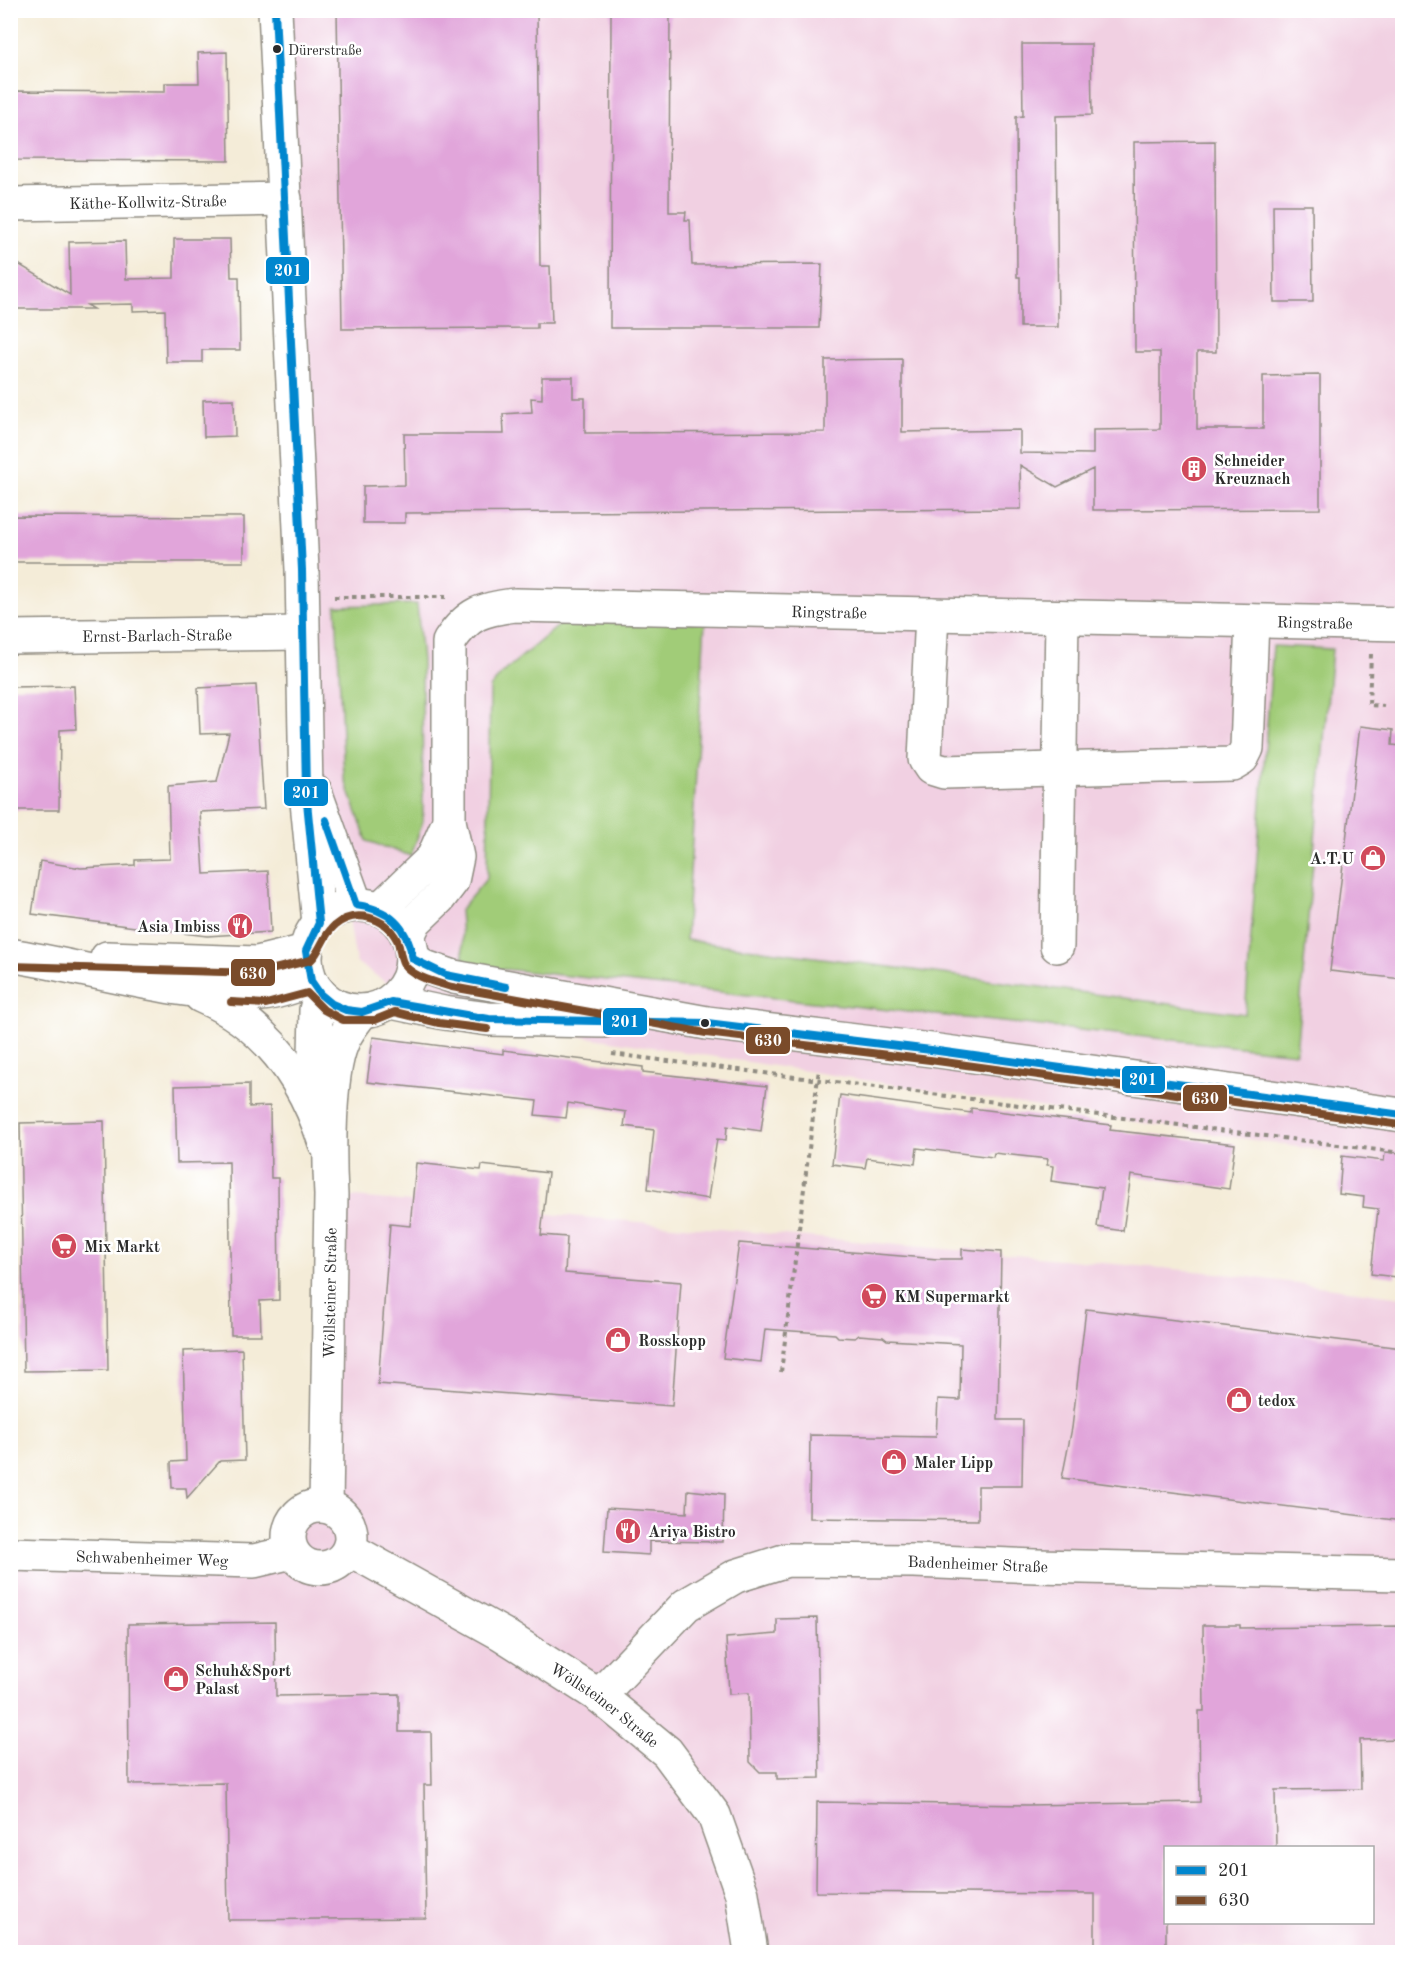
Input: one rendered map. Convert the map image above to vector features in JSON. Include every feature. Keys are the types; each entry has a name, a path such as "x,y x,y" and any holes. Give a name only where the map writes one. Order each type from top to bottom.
{"street":[{"path":"275,10 303,598 305,743 314,962 339,1007 376,1007 489,1019 707,1023"},
{"name":"Käthe-Kollwitz-Straße","path":"10,204 285,199"},
{"name":"Ringstraße","path":"411,948 415,921 440,898 452,881 457,857 449,821 449,642 462,622 487,608 515,605 1387,624"},
{"path":"932,614 925,759 931,768 944,772 1059,771 1232,764 1242,758 1247,748 1252,621"},
{"path":"1057,946 1062,617"},
{"name":"Ernst-Barlach-Straße","path":"10,637 302,633"},
{"path":"305,743 316,792 368,907"},
{"name":"Ringstraße","path":"368,907 432,858 449,821"},
{"path":"11,956 181,987 264,994 314,962 342,908 368,907 401,925 411,948 425,967 454,977 707,1023 932,1050 1402,1115"},
{"path":"376,1007 403,990 410,975 411,948"},
{"path":"11,956 257,963 314,962"},
{"name":"Wöllsteiner Straße","path":"314,962 315,1109"},
{"name":"Wöllsteiner Straße","path":"181,987 225,1006 250,1024 289,1065 315,1109 329,1153"},
{"name":"Wöllsteiner Straße","path":"326,1506 331,1195 329,1153 334,1069 346,1035 376,1007"},
{"path":"326,1506 342,1515 347,1522 351,1531 349,1549 336,1564 327,1568 307,1565 292,1552 289,1535 294,1520 305,1510 326,1506"},
{"name":"Wöllsteiner Straße","path":"349,1549 501,1634 599,1696 668,1752 714,1815 742,1894 751,1953"},
{"name":"Schwabenheimer Weg","path":"10,1554 254,1561 292,1552"},
{"name":"Badenheimer Straße","path":"599,1696 686,1605 736,1576 787,1560 914,1561 1402,1574"}],"path":[{"path":"303,598 440,596 487,608"},
{"path":"1384,706 1369,705 1387,624"},
{"path":"605,1053 1402,1153"},
{"path":"781,1372 818,1080"}],"shaded area":[{"path":"275,11 1402,11 1402,1163 431,1013 356,962 328,790 307,738"},
{"path":"331,1195 1218,1273 1402,1297 1402,1952 11,1952 11,1554 290,1544 294,1520 305,1510 315,1507"}],"green space":[{"path":"417,604 422,661 423,821 411,856 367,841 344,777 336,606"},
{"path":"563,622 705,622 686,940 1245,1014 1273,646 1332,649 1296,1053 464,965 460,910 487,878 490,688 502,673"}],"building":[{"path":"337,10 537,10 540,266 550,266 552,323 537,323 537,328 342,329"},
{"path":"611,10 670,10 669,212 686,212 685,220 690,220 692,265 822,264 819,328 610,328"},
{"path":"1022,44 1091,44 1092,115 1056,116 1058,327 1020,327 1020,277 1017,277 1016,117 1023,116"},
{"path":"227,52 229,161 10,160 10,91 165,92 165,83 199,83 198,53"},
{"path":"1215,141 1216,352 1197,352 1197,429 1263,429 1263,376 1320,375 1320,509 1093,510 1093,469 1057,487 1020,465 1021,509 405,513 405,523 363,523 363,486 405,485 404,434 504,434 503,414 532,412 531,398 542,399 542,377 573,377 573,398 585,398 585,433 825,432 825,360 902,359 902,432 1020,430 1020,453 1093,454 1093,430 1160,429 1160,352 1135,352 1134,142"},
{"path":"1273,205 1312,205 1313,302 1274,302"},
{"path":"174,239 230,239 231,277 239,277 240,350 202,350 202,362 166,362 165,310 133,311 133,304 87,305 94,309 10,309 10,259 70,295 69,242 125,241 126,279 174,278"},
{"path":"234,399 235,436 204,437 203,400"},
{"path":"10,516 244,517 244,562 10,562"},
{"path":"256,685 264,809 200,812 204,874 268,871 271,932 207,936 32,914 40,861 81,868 135,865 135,860 170,859 168,786 217,782 229,733 200,734 198,688"},
{"path":"74,686 76,729 60,730 59,810 10,810 10,687"},
{"name":"A.T.U","path":"1360,726 1393,730 1392,745 1402,746 1402,979 1330,971"},
{"path":"373,1037 503,1054 503,1050 643,1067 643,1072 767,1086 761,1131 727,1126 726,1140 717,1139 708,1199 648,1189 654,1130 624,1126 626,1112 568,1103 566,1118 535,1115 537,1101 367,1082"},
{"path":"249,1084 249,1107 270,1106 271,1178 278,1178 279,1300 260,1301 261,1335 231,1335 229,1162 177,1163 175,1086"},
{"path":"840,1095 971,1113 971,1108 1111,1125 1110,1130 1235,1144 1229,1189 1131,1175 1123,1231 1097,1227 1102,1188 1051,1181 1053,1166 1047,1165 1048,1159 994,1153 993,1157 917,1148 915,1164 867,1158 865,1168 832,1164"},
{"name":"Mix Markt","path":"104,1121 108,1370 24,1371 20,1123"},
{"path":"1385,1152 1402,1153 1402,1225 1396,1277 1371,1274 1378,1209 1363,1207 1364,1197 1339,1194 1342,1156 1384,1161"},
{"path":"416,1163 481,1170 482,1165 548,1173 541,1235 567,1237 565,1273 681,1282 672,1406 378,1384 390,1224 410,1226"},
{"path":"739,1243 938,1259 962,1259 962,1249 1001,1252 998,1420 1023,1420 1022,1486 978,1486 978,1520 809,1518 810,1435 936,1437 938,1399 960,1400 961,1344 887,1340 883,1337 859,1335 855,1338 838,1337 835,1334 765,1329 761,1362 723,1358"},
{"name":"tedox","path":"1086,1309 1402,1348 1402,1521 1062,1478 1072,1428"},
{"path":"242,1349 245,1460 220,1461 187,1498 186,1488 172,1488 171,1462 186,1461 183,1351"},
{"path":"688,1490 724,1494 723,1542 649,1541 649,1555 604,1552 607,1508 687,1513"},
{"path":"817,1618 820,1778 777,1779 777,1772 760,1772 750,1762 749,1693 729,1694 726,1638 777,1634 777,1619"},
{"path":"275,1622 276,1696 399,1694 399,1732 431,1732 432,1785 424,1785 426,1918 228,1920 226,1783 129,1784 128,1624"},
{"path":"1203,1625 1240,1625 1240,1628 1402,1626 1402,1739 1360,1740 1361,1789 1275,1790 1276,1846 1164,1846 1166,1953 1095,1953 1095,1894 816,1892 817,1802 1028,1805 1200,1802 1199,1711 1204,1711"}],"transit line":[{"name":"201","path":"275,10 302,570 306,792 319,923 306,951 311,981 320,994 332,1004 346,1010 362,1012 391,1002 489,1019 707,1023 931,1050 1402,1115"},
{"name":"201","path":"326,820 356,905 378,910 395,921 406,937 413,959 446,975 506,987"},
{"name":"630","path":"10,966 258,973 311,960 334,926 342,920 360,916 377,921 392,932 397,940 402,961 411,971 428,980 452,987 706,1033 930,1060 1401,1125"},
{"name":"630","path":"231,1002 266,1004 307,993 324,1010 343,1020 375,1020 395,1012 439,1023 487,1029"}],"place":[{"name":"Dürerstraße","path":"277,49"},
{"name":"Schneider Kreuznach","path":"1194,469"},
{"name":"A.T.U","path":"1373,858"},
{"name":"Asia Imbiss","path":"240,926"},
{"name":"Mix Markt","path":"64,1246"},
{"name":"KM Supermarkt","path":"874,1296"},
{"name":"Rosskopp","path":"618,1340"},
{"name":"tedox","path":"1239,1400"},
{"name":"Maler Lipp","path":"894,1462"},
{"name":"Ariya Bistro","path":"628,1531"},
{"name":"Schuh&Sport Palast","path":"176,1679"}]}
